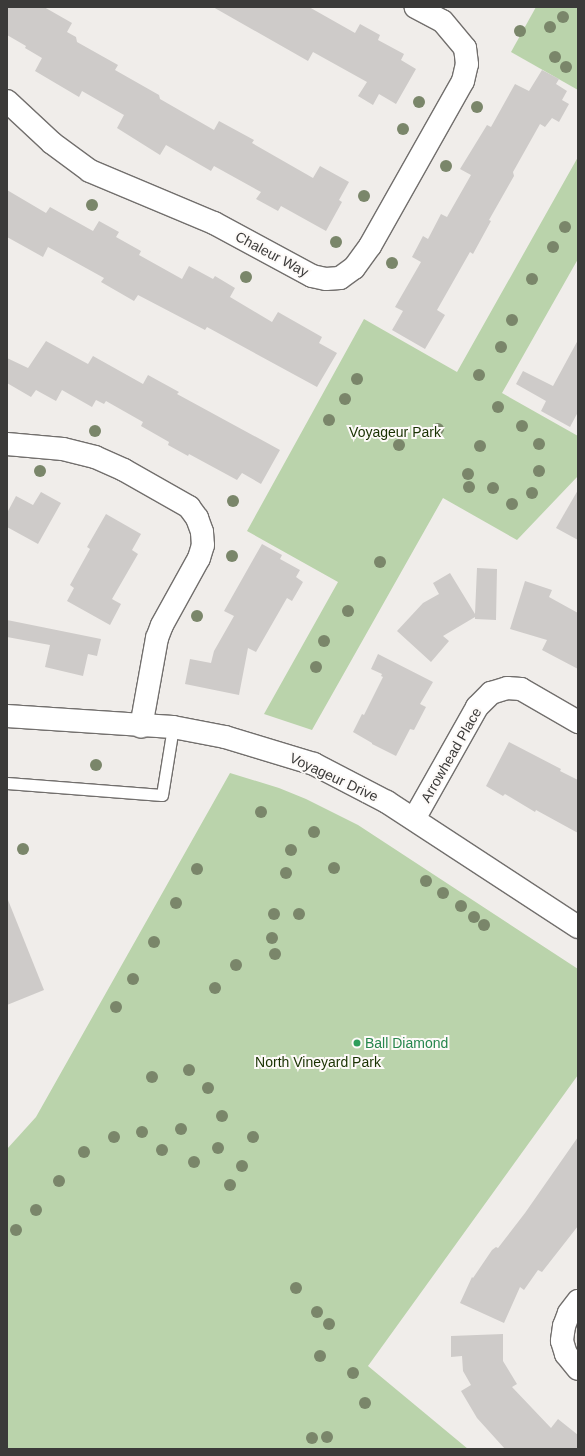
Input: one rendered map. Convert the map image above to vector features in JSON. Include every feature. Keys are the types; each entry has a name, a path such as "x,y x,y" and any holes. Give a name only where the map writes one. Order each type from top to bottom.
{"street":[{"name":"Chaleur Way","path":"7,101 52,143 90,170 214,223 312,276 326,279 340,278 354,268 370,246 463,81 467,64 465,48 442,22 416,7"},
{"path":"7,444 63,449 95,457 124,470 188,507 197,518 202,532 203,544 199,558 162,625 157,638 141,727"},
{"name":"Arrowhead Place","path":"414,819 477,707 491,693 507,688 521,689 578,722"},
{"name":"Voyageur Drive","path":"7,716 141,727 173,728 225,737 314,764 388,802 578,927"},
{"path":"578,1301 569,1313 564,1326 562,1341 566,1354 578,1369"}],"lane":[{"path":"7,783 162,795 173,728"}],"green space":[{"path":"536,7 578,7 578,90 511,52"},
{"name":"Voyageur Park","path":"578,157 578,259 502,393 578,436 578,476 517,540 443,498 312,730 264,714 338,582 247,531 364,319 457,372"},
{"name":"North Vineyard Park","path":"230,773 279,788 306,799 358,825 578,969 578,1075 368,1366 468,1449 7,1449 7,1149 36,1117"}],"building":[{"path":"7,7 44,7 72,23 67,32 76,37 77,42 118,65 115,70 159,95 160,99 214,130 219,121 254,140 252,143 313,178 320,166 349,182 339,200 342,202 326,231 281,206 278,211 256,199 261,192 214,166 211,171 166,145 160,155 117,128 124,115 82,91 79,97 35,71 42,58 25,48 26,46 7,35"},
{"path":"213,7 309,7 355,33 360,24 380,35 378,40 404,54 401,60 416,69 396,104 379,94 373,105 358,96 367,82 313,52 308,61"},
{"path":"542,70 559,79 556,84 567,91 562,100 569,104 559,122 552,118 545,127 540,124 513,172 514,176 489,220 491,221 473,254 470,252 437,310 445,315 425,349 392,330 403,311 395,307 421,262 412,257 423,236 428,239 441,214 447,217 471,175 460,169 487,125 491,127 515,84 529,91"},
{"path":"7,190 46,213 50,207 93,231 99,221 119,232 116,237 141,251 139,255 182,279 189,266 213,279 215,276 235,288 230,297 272,322 278,312 322,337 319,343 337,353 317,387 207,327 205,330 138,295 134,301 101,282 104,278 48,247 43,257 7,237"},
{"path":"578,340 578,412 570,427 541,411 546,401 516,384 523,371 553,386"},
{"path":"46,341 88,364 93,356 143,384 148,375 179,392 177,394 280,450 261,484 242,473 237,480 189,454 188,456 168,445 169,442 141,426 143,422 106,401 104,404 96,400 92,407 62,390 56,401 36,390 31,397 7,383 7,358 28,368"},
{"path":"578,490 578,540 556,528"},
{"path":"41,492 61,503 38,544 7,527 7,513 16,496 33,505"},
{"path":"106,514 141,534 132,550 138,554 112,599 121,604 110,625 67,601 74,588 70,585 90,549 87,547"},
{"path":"262,544 282,555 280,559 300,570 296,577 303,582 292,601 287,598 256,652 248,648 239,695 185,684 190,659 211,663 214,651 234,616 224,611"},
{"path":"477,568 497,569 496,620 475,619 475,617 443,636 449,641 431,662 397,631 423,603 439,594 433,583 450,573 475,614"},
{"path":"525,581 552,590 549,597 578,613 578,669 542,650 547,640 510,629"},
{"path":"7,620 101,639 97,656 88,654 83,676 45,667 50,645 7,637"},
{"path":"378,654 433,682 420,704 426,707 414,730 410,729 396,756 372,744 353,732 362,714 364,715 383,677 381,676 382,674 371,669"},
{"path":"509,742 561,769 560,771 578,780 578,833 536,810 535,812 505,794 503,796 486,786"},
{"path":"8,900 44,990 7,1005 7,901"},
{"path":"578,1137 578,1226 542,1272 538,1270 524,1290 520,1287 504,1323 460,1303 472,1277 473,1278 492,1250 496,1247 498,1248 525,1213"},
{"path":"503,1334 503,1361 517,1384 512,1387 551,1428 558,1419 578,1435 578,1449 505,1449 477,1418 461,1391 471,1385 463,1371 462,1356 451,1357 451,1336"}],"place":[{"name":"Ball Diamond","path":"357,1043"}]}
